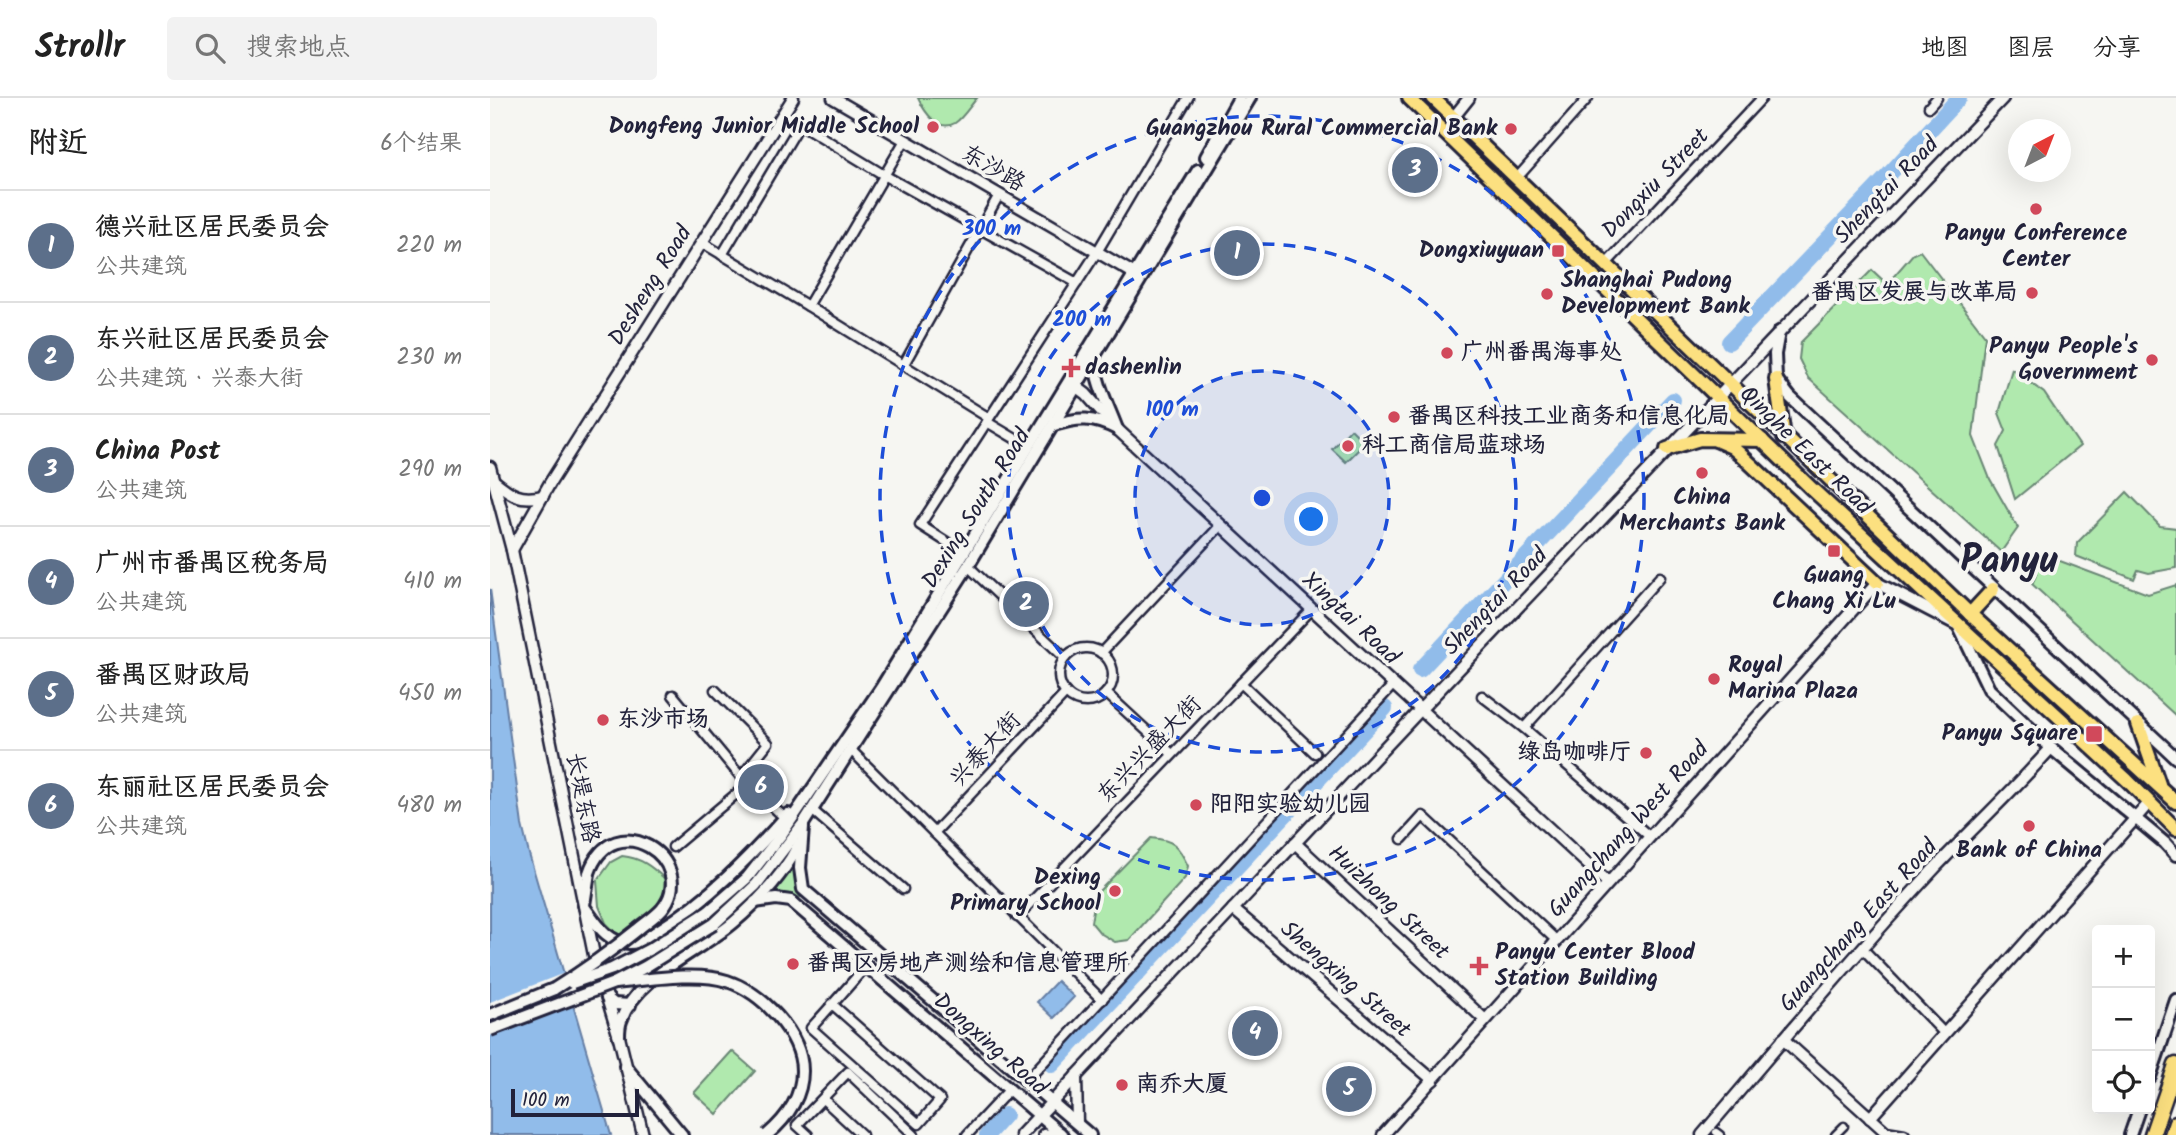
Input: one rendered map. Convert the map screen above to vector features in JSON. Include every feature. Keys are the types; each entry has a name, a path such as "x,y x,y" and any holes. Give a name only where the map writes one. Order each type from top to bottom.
{"highway":[{"path":"2152,1135 2176,1065"},
{"path":"2172,1135 2176,1123"}],"main road":[{"name":"Dexing South Road","path":"614,983 714,924 756,885 803,824 968,566 1054,425 1073,384 1135,274 1239,98"},
{"name":"Dexing South Road","path":"554,989 612,969 652,948 708,912 747,878 781,835 881,688 1029,447 1094,357 1250,98"},
{"name":"Qinghe East Road","path":"1409,98 1812,489 2127,780 2176,830"},
{"name":"Qinghe East Road","path":"1433,98 1970,614 2176,802"},
{"path":"1779,332 1775,354 1776,379 1784,437"},
{"path":"1671,353 1683,340"},
{"path":"1094,357 1100,387 1117,429"},
{"path":"1776,379 1801,409 2176,758"},
{"path":"1054,425 1069,420 1099,420 1117,429"},
{"path":"1667,449 1700,439 1762,440"},
{"path":"1716,440 1740,454 1877,583 1958,625 1989,689 2050,748 2136,818 2176,855"},
{"path":"1797,507 1812,489"},
{"path":"1970,614 1993,589"},
{"path":"2138,724 2160,787"},
{"path":"490,1016 554,989 602,959 662,909 671,887 670,871 664,861 647,844 637,841 624,839 608,846 600,853 589,873 584,907 606,934 615,940 630,943 644,940 718,888 815,786"},
{"name":"Dongxing Road","path":"803,824 800,869 803,889 1090,1135"},
{"path":"619,1037 621,1021 636,996 664,970 732,923 755,902 792,858 802,839"},
{"name":"Dongxing Road","path":"755,902 776,899 791,901 1061,1134"},
{"path":"644,940 638,948 637,958 648,969 664,970"},
{"path":"490,1030 614,983 709,978 726,981 751,993 768,1006 788,1031 802,1067 801,1081 792,1107 785,1118 767,1135"},
{"path":"607,998 614,1004 630,1005"},
{"path":"2155,1062 2176,1000"},
{"path":"984,1067 996,1053"},
{"path":"625,1066 682,1135"},
{"path":"2130,1135 2137,1114"},
{"path":"1044,1135 1061,1134"}],"street":[{"name":"Desheng Road","path":"512,550 543,496 793,98"},
{"name":"东沙路","path":"833,98 1135,274"},
{"path":"964,553 920,524 1077,284 1188,98"},
{"path":"1453,118 1469,98"},
{"path":"1517,178 1588,98"},
{"name":"Dongxiu Street","path":"1605,265 1762,98"},
{"path":"1929,107 1937,98"},
{"name":"Shengtai Road","path":"1021,1135 1729,383 2003,98"},
{"path":"722,255 800,124 884,175 1077,284"},
{"path":"808,306 905,140"},
{"path":"904,364 999,195"},
{"path":"701,242 904,364 1029,447"},
{"name":"Xingtai Road","path":"1073,384 1117,429 1607,882"},
{"name":"长堤东路","path":"490,467 512,550 594,955 619,1037 643,1135"},
{"path":"494,480 511,494 526,500 543,496"},
{"path":"1101,653 1221,525"},
{"path":"968,566 1065,658"},
{"path":"1524,728 1660,577"},
{"name":"Guangchang West Road","path":"1383,1135 1877,583"},
{"name":"东兴兴盛大街","path":"1017,917 1312,609"},
{"path":"1086,648 1101,653 1111,664 1112,672 1106,693 1090,701 1082,701 1066,693 1059,673 1065,658 1078,649 1086,648"},
{"path":"1241,683 1315,753"},
{"path":"1027,1080 1393,685"},
{"path":"673,847 744,780 768,743 715,690"},
{"name":"兴泰大街","path":"934,833 1066,693"},
{"path":"1106,693 1172,754"},
{"path":"673,695 744,780 785,818"},
{"path":"1482,696 1524,728 1649,836"},
{"name":"Guangchang East Road","path":"1702,1135 1933,870 2017,786 2050,748"},
{"path":"850,750 1102,1000"},
{"path":"1870,1118 2150,803"},
{"path":"812,810 903,889"},
{"path":"1402,839 1423,816 1556,940"},
{"name":"Huizhong Street","path":"1295,843 1485,1020"},
{"name":"Shengxing Street","path":"1233,909 1433,1080"},
{"path":"1863,949 1945,1034"},
{"path":"832,1004 940,1100 919,1124 811,1028 832,1004 867,965"},
{"path":"1783,1039 1886,1133 1904,1135"},
{"path":"808,1135 797,1125 848,1072 914,1135"},
{"path":"1076,1076 1077,1123"},
{"path":"967,1135 1010,1089"},
{"path":"822,1099 862,1135"},
{"path":"1835,1135 1844,1126"}],"green space":[{"path":"918,98 977,98 955,123 943,125 932,119"},
{"path":"1920,251 1985,336 1973,436 1990,479 2018,528 2001,552 1808,378 1799,359 1801,342 1872,270 1887,284 1913,254"},
{"path":"2012,369 2044,393 2080,446 2015,499 1998,446 2006,431 1999,413"},
{"name":"科工商信局蓝球场","path":"1351,429 1365,443 1346,462 1332,449"},
{"path":"2127,492 2160,526 2176,528 2176,568 2149,573 2138,570 2134,579 2076,556 2077,543"},
{"path":"2040,558 2060,561 2148,594 2176,585 2176,716 2032,584 2037,573 2031,568"},
{"path":"1151,838 1165,840 1178,848 1188,866 1185,878 1129,940 1115,942 1100,933 1091,922 1096,894"},
{"path":"622,856 645,863 665,879 663,899 653,911 619,936 606,923 599,906 597,881 611,862"},
{"path":"796,857 800,897 767,893"},
{"path":"732,1051 755,1071 717,1114 694,1093"}],"water":[{"path":"490,589 522,825 611,1135 490,1135"},
{"path":"1057,981 1074,997 1054,1018 1037,1002"}],"pier":[{"path":"567,972 576,1002 490,1036 490,1002"}],"waterway":[{"path":"1729,342 1959,98"},
{"path":"1420,670 1673,400"},
{"path":"1052,1065 1385,708"},
{"path":"987,1135 1005,1115"}],"place":[{"name":"Dongfeng Junior Middle School","path":"933,127"},
{"name":"Guangzhou Rural Commercial Bank","path":"1511,129"},
{"name":"China Post","path":"1415,170"},
{"name":"Panyu Conference Center","path":"2036,209"},
{"name":"Dongxiuyuan","path":"1558,251"},
{"name":"德兴社区居民委员会","path":"1237,253"},
{"name":"番禺区发展与改革局","path":"2032,293"},
{"name":"Shanghai Pudong Development Bank","path":"1547,294"},
{"name":"广州番禺海事处","path":"1447,353"},
{"name":"Panyu People's Government","path":"2152,360"},
{"name":"dashenlin","path":"1071,368"},
{"name":"番禺区科技工业商务和信息化局","path":"1394,417"},
{"name":"科工商信局蓝球场","path":"1348,446"},
{"name":"China Merchants Bank","path":"1702,473"},
{"name":"Guang Chang Xi Lu","path":"1834,551"},
{"name":"东兴社区居民委员会","path":"1026,604"},
{"name":"Royal Marina Plaza","path":"1714,679"},
{"name":"东沙市场","path":"603,720"},
{"name":"Panyu Square","path":"2094,734"},
{"name":"绿岛咖啡厅","path":"1646,753"},
{"name":"东丽社区居民委员会","path":"761,787"},
{"name":"阳阳实验幼儿园","path":"1196,805"},
{"name":"Bank of China","path":"2029,826"},
{"name":"Dexing Primary School","path":"1115,891"},
{"name":"番禺区房地产测绘和信息管理所","path":"793,964"},
{"name":"Panyu Center Blood Station Building","path":"1479,966"},
{"name":"广州市番禺区税务局","path":"1255,1033"},
{"name":"南乔大厦","path":"1122,1085"},
{"name":"番禺区财政局","path":"1349,1089"}],"district":[{"name":"Panyu","path":"2009,562"}]}
